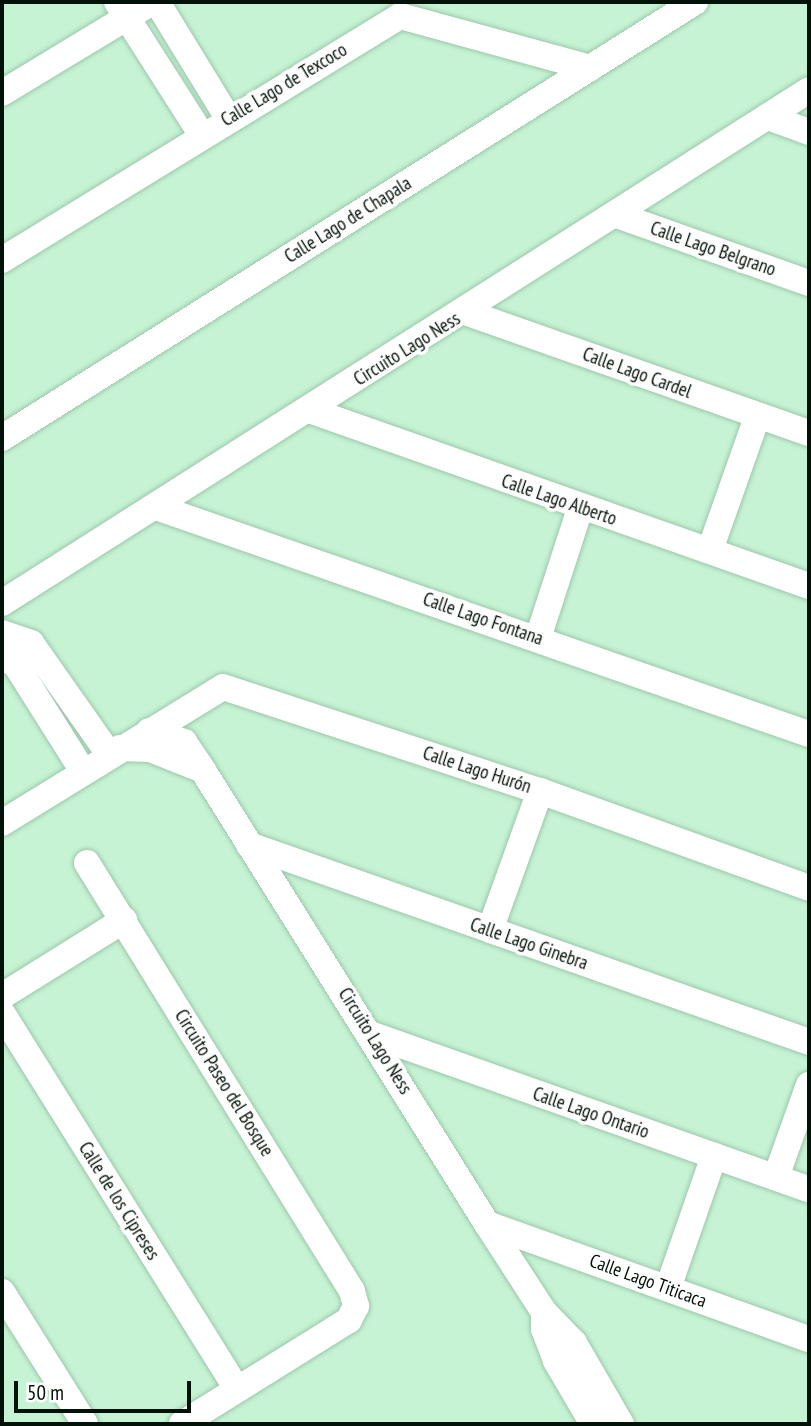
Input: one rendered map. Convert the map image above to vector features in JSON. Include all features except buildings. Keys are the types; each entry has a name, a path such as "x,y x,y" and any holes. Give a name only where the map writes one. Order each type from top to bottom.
{"street":[{"path":"2,93 122,10 155,2 228,118"},
{"name":"Calle Lago de Chapala","path":"2,438 695,2"},
{"path":"122,10 201,134"},
{"name":"Calle Lago de Texcoco","path":"2,260 201,134 400,16 590,68"},
{"name":"Circuito Lago Ness","path":"6,600 465,312 809,90"},
{"path":"768,117 809,132"},
{"name":"Calle Lago Belgrano","path":"617,215 809,283"},
{"name":"Calle Lago Cardel","path":"465,312 757,416 809,431"},
{"name":"Calle Lago Alberto","path":"309,410 580,509 710,550 809,586"},
{"path":"710,550 757,416"},
{"name":"Calle Lago Fontana","path":"156,507 809,734"},
{"path":"538,638 580,509"},
{"path":"3,640 12,620 6,600"},
{"path":"3,640 31,643 115,751"},
{"path":"3,640 82,771"},
{"name":"Calle Lago Hurón","path":"115,751 223,687 540,791 809,888"},
{"name":"Circuito Lago Ness","path":"149,730 184,742 373,1035 487,1224 544,1312 573,1343 623,1423"},
{"path":"2,823 115,751 159,751 204,772"},
{"path":"490,930 540,791"},
{"name":"Calle Lago Ginebra","path":"249,845 809,1042"},
{"name":"Circuito Paseo del Bosque","path":"87,863 352,1291 356,1306 349,1320 237,1389"},
{"path":"2,996 124,920"},
{"name":"Calle de los Cipreses","path":"2,1013 237,1389"},
{"name":"Calle Lago Ontario","path":"373,1035 809,1189"},
{"path":"776,1177 809,1085"},
{"path":"668,1288 714,1156"},
{"name":"Calle Lago Titicaca","path":"487,1224 809,1339"},
{"path":"2,1292 85,1424"},
{"name":"Circuito Lago Ness","path":"544,1312 544,1329 556,1361 593,1424"},
{"path":"182,1424 237,1389"}]}
